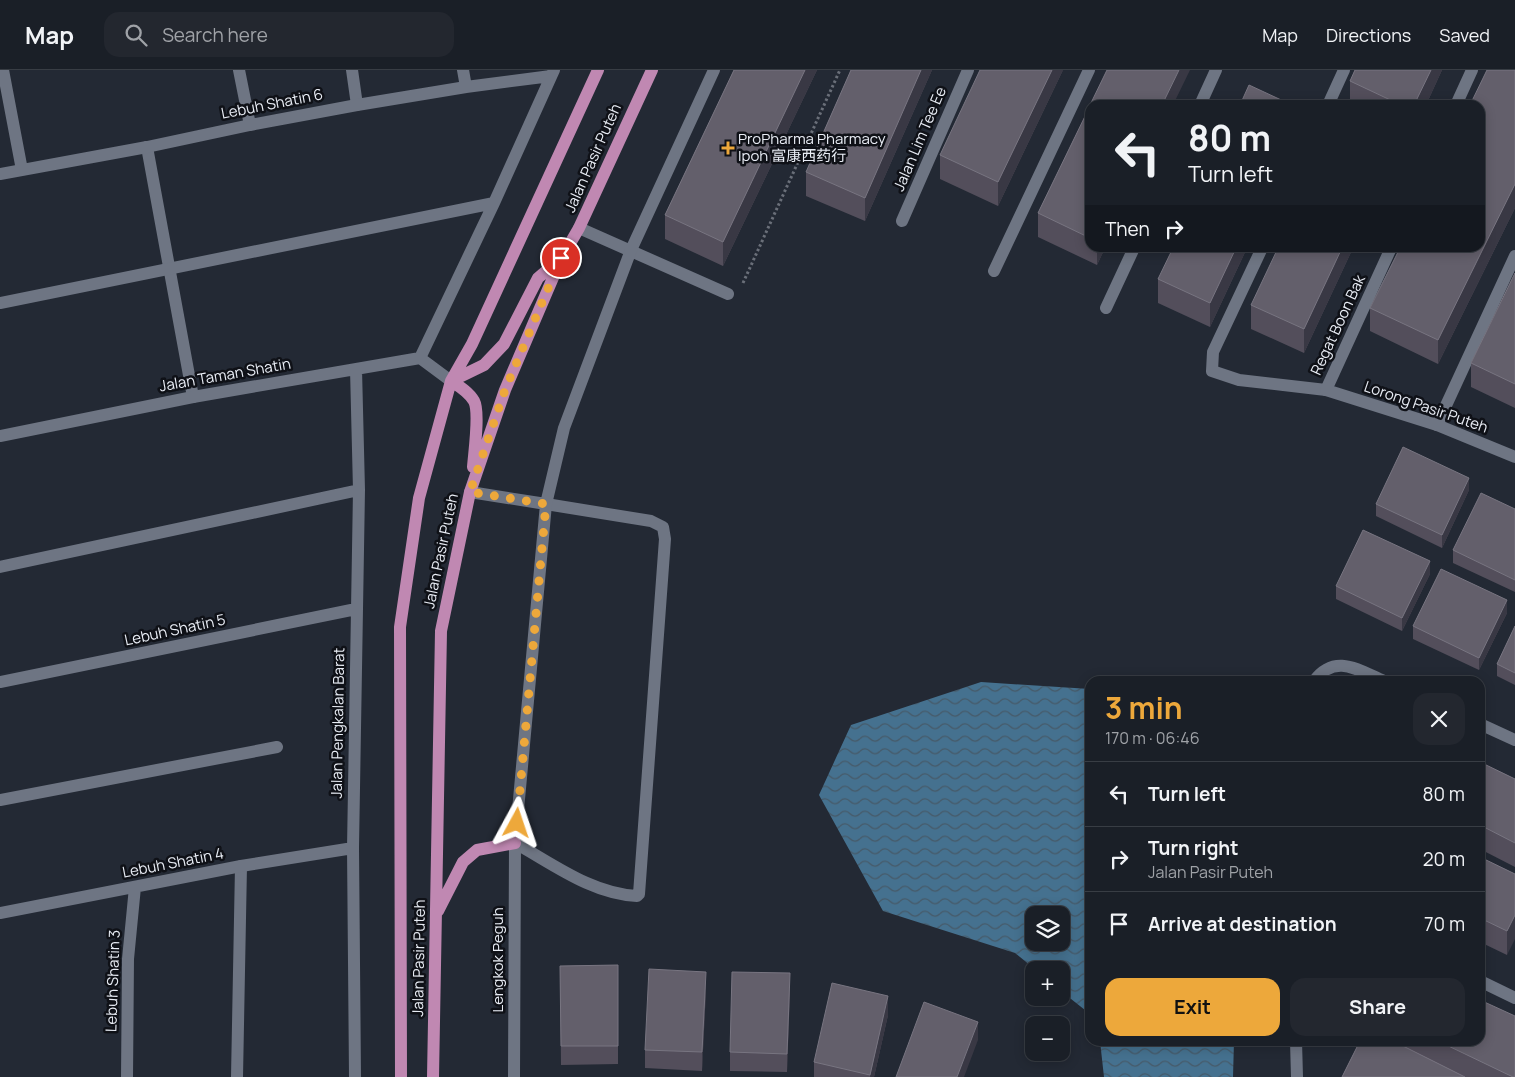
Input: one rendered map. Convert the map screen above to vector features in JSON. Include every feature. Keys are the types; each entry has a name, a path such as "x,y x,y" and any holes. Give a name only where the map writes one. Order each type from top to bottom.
{"main road":[{"name":"Jalan Pasir Puteh","path":"401,1077 400,627 419,498 451,380 472,344 598,70"},
{"name":"Jalan Pasir Puteh","path":"433,1077 441,631 471,487 505,390 561,258 579,228 652,70"},
{"path":"471,487 476,411 474,402 464,390 451,380 484,365 504,344 538,278 561,258"},
{"path":"435,918 463,862 477,850 515,843"}],"street":[{"path":"2,70 22,170"},
{"path":"239,70 250,124"},
{"path":"352,70 357,104"},
{"path":"463,70 466,87"},
{"name":"Lengkok Peguh","path":"514,1077 515,843 546,504 564,428 631,250 714,70"},
{"name":"Jalan Lim Tee Ee","path":"902,221 968,70"},
{"path":"994,271 1089,70"},
{"path":"1202,100 1216,70"},
{"path":"1330,100 1344,70"},
{"path":"1458,100 1472,70"},
{"path":"451,380 420,358 494,203 553,73"},
{"name":"Lebuh Shatin 6","path":"0,174 147,147 250,124 357,104 553,73"},
{"path":"147,147 193,397"},
{"path":"0,303 494,203"},
{"path":"579,228 728,294"},
{"path":"1106,308 1132,252"},
{"name":"Lorong Pasir Puteh","path":"1260,252 1213,352 1212,371 1239,380 1326,390 1437,425 1515,457"},
{"name":"Regat Boon Bak","path":"1326,390 1389,252"},
{"path":"1437,425 1515,256"},
{"name":"Jalan Taman Shatin","path":"0,436 193,397 420,358"},
{"name":"Jalan Pengkalan Barat","path":"355,1077 353,848 359,490 356,369"},
{"path":"471,487 546,504 651,521 663,527 665,538 639,894 637,896 617,894 595,888 515,843"},
{"path":"0,567 359,490"},
{"name":"Lebuh Shatin 5","path":"0,682 356,609"},
{"path":"1319,676 1330,667 1340,665 1372,676"},
{"path":"1485,726 1515,740"},
{"path":"0,800 276,748"},
{"name":"Lebuh Shatin 4","path":"0,913 240,866 353,848"},
{"path":"237,1077 240,866"},
{"name":"Lebuh Shatin 3","path":"127,1077 128,959 136,887"},
{"path":"1485,983 1515,998"},
{"path":"1296,1046 1297,1077"}],"path":[{"path":"728,294 742,284 840,70"}],"water":[{"path":"981,682 1085,689 1085,1010 1070,998 1070,961 1025,961 1015,953 883,911 819,795 851,725"},
{"path":"1101,1046 1234,1046 1233,1077 1104,1077"}],"building":[{"path":"734,70 805,70 723,242 665,215"},
{"path":"851,70 921,70 865,198 806,172"},
{"path":"980,70 1052,70 998,182 940,155"},
{"path":"1107,70 1179,70 1164,100 1092,100"},
{"path":"1355,70 1431,70 1416,100 1390,100 1350,81"},
{"path":"1487,70 1515,70 1515,184 1485,245 1485,100 1472,100"},
{"path":"1249,85 1281,100 1242,100"},
{"path":"1085,116 1085,236 1038,213"},
{"path":"1171,252 1234,252 1210,303 1158,279"},
{"path":"1276,252 1340,252 1304,329 1251,305"},
{"path":"1398,252 1481,252 1438,340 1370,308"},
{"path":"1515,273 1515,384 1471,363"},
{"path":"1403,447 1469,478 1442,535 1376,504"},
{"path":"1481,493 1515,509 1515,580 1453,550"},
{"path":"1363,530 1430,561 1402,618 1336,586"},
{"path":"1441,569 1507,600 1479,658 1413,626"},
{"path":"1515,626 1515,673 1497,664"},
{"path":"1485,764 1515,779 1515,843 1485,828"},
{"path":"1485,859 1515,874 1515,915 1507,931 1485,920"},
{"path":"618,965 618,1046 561,1046 560,966"},
{"path":"649,969 706,972 702,1052 645,1050"},
{"path":"732,972 790,973 787,1054 730,1052"},
{"path":"832,983 888,996 870,1075 814,1062"},
{"path":"924,1002 978,1022 957,1077 896,1077"},
{"path":"1485,1002 1515,1016 1515,1077 1448,1046 1485,1046"},
{"path":"1358,1046 1403,1046 1465,1077 1342,1077"}],"place":[{"name":"ProPharma Pharmacy Ipoh 富康西药行","path":"728,148"}],"route":[{"path":"517,823 546,504 470,492 505,390 561,258"}]}
